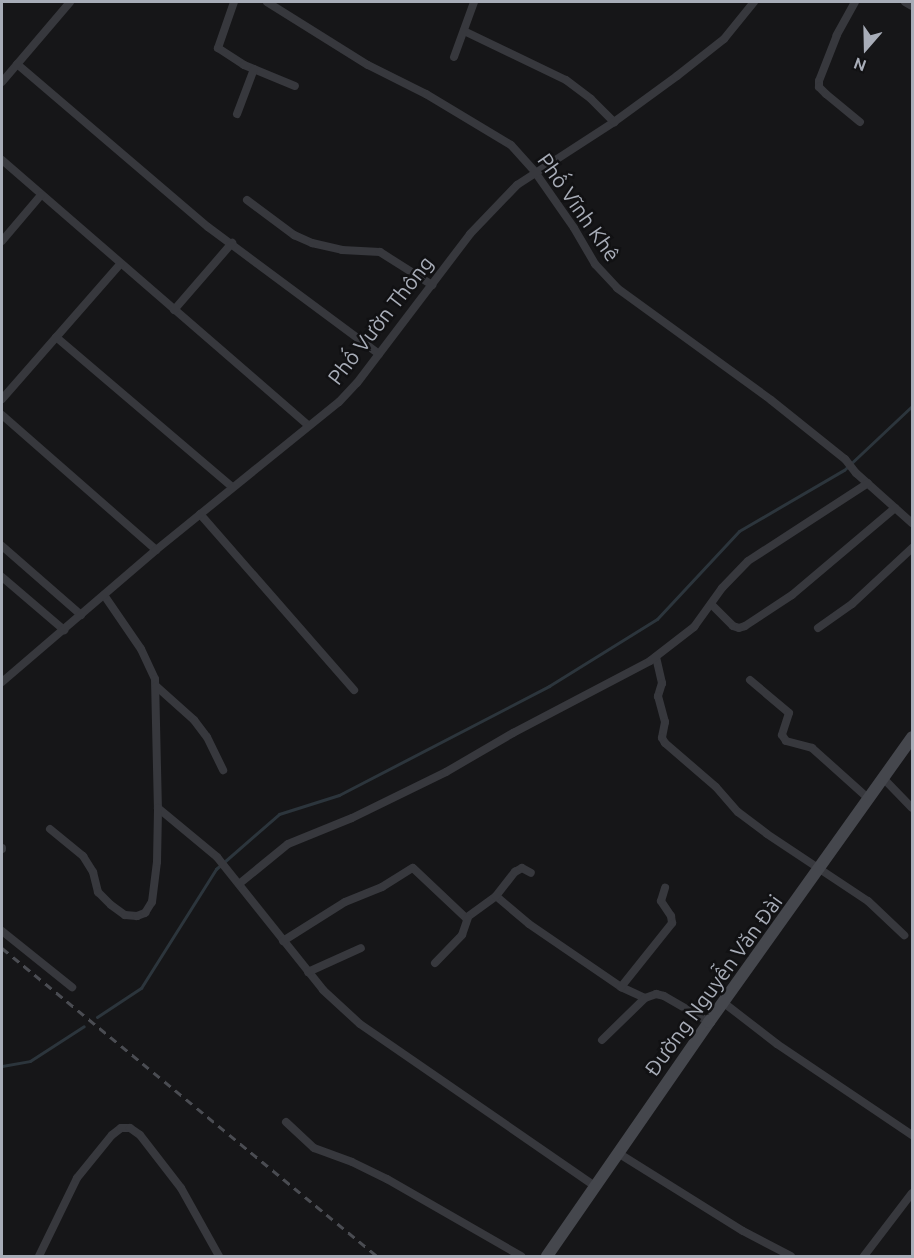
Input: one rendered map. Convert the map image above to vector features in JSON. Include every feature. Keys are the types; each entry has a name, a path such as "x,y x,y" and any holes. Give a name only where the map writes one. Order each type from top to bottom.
{"street":[{"path":"2,82 70,2"},
{"path":"234,2 218,48 254,69 295,86"},
{"name":"Phố Vĩnh Khê","path":"267,2 368,65 426,94 511,145 535,172 574,228 595,264 617,288 771,400 845,459 868,483"},
{"path":"454,57 474,2"},
{"name":"Phố Vườn Thông","path":"2,682 156,550 339,402 379,354 470,234 517,185 614,122 724,39 754,2"},
{"path":"855,2 837,35 819,81 819,87 860,122"},
{"path":"906,2 912,6"},
{"path":"464,31 566,80 591,99 614,122"},
{"path":"17,64 208,227 379,354"},
{"path":"237,114 254,69"},
{"path":"2,160 308,425"},
{"path":"2,241 41,195"},
{"path":"247,200 294,235 327,246 380,252 432,285"},
{"path":"174,310 232,243"},
{"path":"2,399 120,264"},
{"path":"56,337 232,487"},
{"path":"2,415 156,550"},
{"path":"239,884 288,844 363,813 446,772 513,733 616,681 656,657 694,627 748,561 868,483 912,523"},
{"path":"711,604 733,626 745,626 792,595 895,508"},
{"path":"200,514 354,690"},
{"path":"2,546 81,615"},
{"path":"818,628 852,604 912,548"},
{"path":"2,577 64,630"},
{"path":"50,829 83,856 93,872 98,892 111,905 125,915 137,916 145,913 152,902 157,862 156,686 141,649 104,595"},
{"path":"656,657 662,683 658,696 666,722 662,738 665,743 716,787 738,812 868,901 904,935"},
{"path":"750,680 789,713 782,735 786,741 812,748 869,799"},
{"path":"156,686 194,720 207,737 223,770"},
{"name":"Đường Nguyễn Văn Đài","path":"547,1257 709,1022 912,737"},
{"path":"884,779 912,808"},
{"path":"158,808 217,857 323,990 360,1024 595,1186"},
{"path":"283,941 345,902 382,887 413,868 461,915 468,918"},
{"path":"435,963 462,935 468,918 496,896 515,872 522,868 531,873"},
{"path":"621,987 672,923 671,916 661,901 665,888"},
{"path":"496,896 530,924 621,987 645,998"},
{"path":"2,931 72,987"},
{"path":"308,972 361,948"},
{"path":"602,1040 645,998 656,994 664,996 709,1022"},
{"path":"724,1003 777,1044 912,1135"},
{"path":"286,1122 314,1148 352,1162 387,1179 521,1257"},
{"path":"39,1257 77,1178 112,1135 121,1128 130,1128 140,1135 181,1188 219,1257"},
{"path":"618,1153 743,1231 791,1257"},
{"path":"864,1257 912,1193"}],"waterway":[{"path":"97,1017 141,988 216,869 279,814 339,795 549,686 657,619 739,531 844,470 912,406"},
{"path":"2,1066 30,1061 84,1026"}],"railway":[{"path":"2,948 377,1256"}]}
